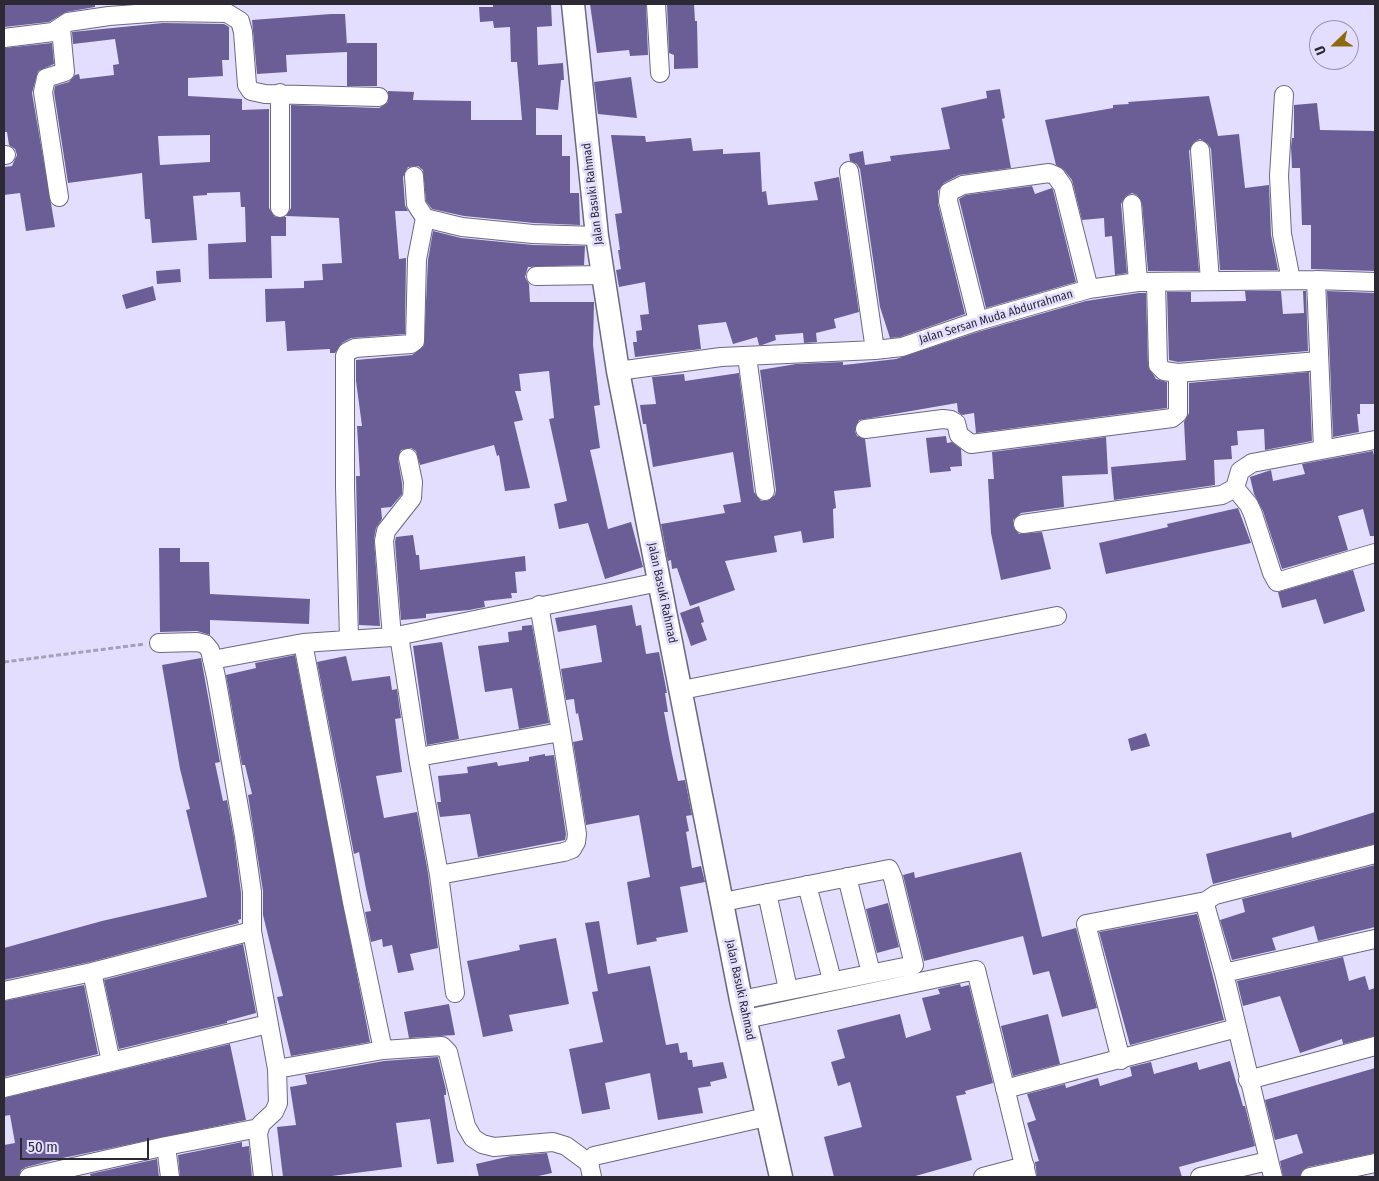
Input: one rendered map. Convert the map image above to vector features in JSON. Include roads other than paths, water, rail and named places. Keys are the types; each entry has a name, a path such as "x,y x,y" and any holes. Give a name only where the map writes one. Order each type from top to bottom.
{"main road":[{"name":"Jalan Basuki Rahmad","path":"573,4 597,236 618,370 722,902 780,1177"}],"street":[{"path":"656,4 660,73"},
{"path":"4,38 53,32 61,29 68,22 109,16 163,12 227,13 240,21 243,32 247,85 257,94 379,98"},
{"path":"59,197 43,92 46,78 65,72 61,29"},
{"path":"280,94 280,208"},
{"path":"1284,95 1279,186 1282,234 1291,280"},
{"path":"1200,150 1210,280"},
{"path":"850,171 875,350"},
{"path":"978,321 948,201 949,192 963,185 1049,173 1056,176 1063,186 1089,289"},
{"path":"414,176 416,204 425,218 462,227 533,234 597,236"},
{"path":"1132,204 1138,282"},
{"path":"349,639 345,487 345,356 347,352 355,348 411,344 415,341 414,303 417,259 425,218"},
{"path":"536,276 603,275"},
{"name":"Jalan Sersan Muda Abdurrahman","path":"618,370 721,357 875,350 902,346 978,321 1089,289 1138,282 1210,280 1375,282"},
{"path":"1316,280 1323,449"},
{"path":"1156,282 1158,365 1164,372 1178,373 1318,361"},
{"path":"747,356 765,491"},
{"path":"865,429 943,419 951,420 956,423 959,435 971,444 1172,418 1178,413 1178,373"},
{"path":"1023,524 1222,495 1235,488 1240,471 1252,463 1375,440"},
{"path":"408,458 413,482 412,498 386,531 384,541 395,636 439,875 455,993"},
{"path":"1235,488 1253,514 1272,573 1277,582 1375,553"},
{"path":"212,660 303,643 395,636 539,605 659,582"},
{"path":"439,875 564,852 572,848 576,842 577,834 539,605"},
{"path":"682,690 1057,616"},
{"path":"29,1177 75,1172 166,1146 259,1128 274,1112 278,1103 277,1069 252,931 252,892 244,836 210,650 205,644 197,642 159,643"},
{"path":"303,643 352,902 383,1050"},
{"path":"418,757 561,732"},
{"path":"1121,1060 1086,924 1206,901 1215,894 1375,854"},
{"path":"722,902 885,868 889,869 893,878 914,965 788,989 744,1009"},
{"path":"847,876 871,973"},
{"path":"807,885 832,980"},
{"path":"767,893 788,989"},
{"path":"1200,1177 1270,1169 1224,973 1206,908 1206,901"},
{"path":"4,990 92,972 252,931"},
{"path":"1224,973 1375,939"},
{"path":"744,1009 976,970 1026,1172 982,1177"},
{"path":"92,972 111,1062"},
{"path":"4,1088 268,1024"},
{"path":"1005,1089 1237,1028"},
{"path":"277,1069 383,1050 430,1045 442,1046 447,1049 466,1126 473,1138 482,1144 502,1146 553,1142 566,1146 591,1170"},
{"path":"1248,1080 1375,1046"},
{"path":"591,1170 594,1156 766,1117"},
{"path":"259,1128 258,1143 263,1177"},
{"path":"166,1146 170,1177"},
{"path":"1310,1177 1375,1163"}]}
